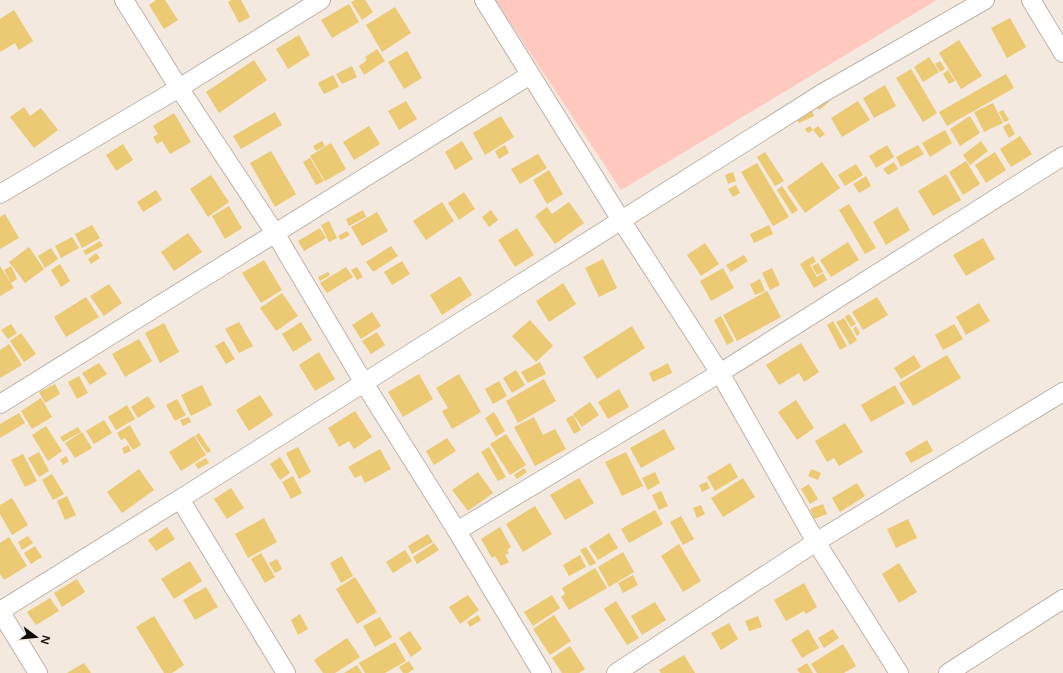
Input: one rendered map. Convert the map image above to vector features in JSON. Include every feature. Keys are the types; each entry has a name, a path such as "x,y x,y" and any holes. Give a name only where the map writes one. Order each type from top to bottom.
{"street":[{"path":"124,0 179,88 275,233 364,383 457,531 542,673"},
{"path":"0,194 179,88 321,0"},
{"path":"484,0 621,220 720,373 816,542 899,673"},
{"path":"38,673 0,611 821,94 985,0"},
{"path":"1031,0 1063,53"},
{"path":"0,404 530,75"},
{"path":"457,531 720,373 1063,156"},
{"path":"616,673 816,542 1063,392"},
{"path":"180,499 286,673"},
{"path":"948,673 1063,599"}],"shaded area":[{"path":"495,0 937,0 621,190"}],"building":[{"path":"156,0 165,0 178,20 164,29 149,5"},
{"path":"231,0 241,0 250,17 239,23 228,2"},
{"path":"355,0 365,0 373,12 362,20 351,2"},
{"path":"349,4 359,22 332,38 321,20"},
{"path":"395,7 411,33 382,52 366,25"},
{"path":"14,10 33,41 19,50 15,43 0,52 0,19"},
{"path":"1010,18 1026,47 1007,58 991,28"},
{"path":"299,35 310,55 288,69 276,49"},
{"path":"959,40 982,76 961,89 939,53"},
{"path":"377,49 385,61 364,75 359,66 367,60 365,57"},
{"path":"407,51 422,78 404,89 388,62"},
{"path":"929,57 939,72 923,82 914,67"},
{"path":"254,60 267,80 219,113 206,92"},
{"path":"940,61 945,69 940,72 935,64"},
{"path":"352,66 357,77 342,84 336,74"},
{"path":"911,69 937,113 923,122 896,78"},
{"path":"948,70 955,81 949,84 943,74"},
{"path":"1006,74 1014,88 947,126 939,112"},
{"path":"333,75 339,87 324,94 318,83"},
{"path":"885,85 896,106 874,118 863,98"},
{"path":"825,97 829,102 819,110 815,105"},
{"path":"406,101 417,119 399,130 388,111"},
{"path":"858,101 870,120 842,137 831,118"},
{"path":"993,103 1003,123 984,132 974,112"},
{"path":"24,107 30,116 41,108 58,130 34,148 10,117"},
{"path":"1003,110 1009,120 1004,122 999,112"},
{"path":"812,111 814,116 799,123 796,118"},
{"path":"275,112 282,125 241,149 233,136"},
{"path":"174,113 191,142 170,154 162,141 157,144 153,137 158,134 153,126"},
{"path":"501,116 514,137 485,155 473,133"},
{"path":"970,116 980,133 960,146 950,129"},
{"path":"1009,123 1015,134 1009,138 1003,127"},
{"path":"369,126 380,144 354,160 343,142"},
{"path":"810,126 813,130 808,133 805,129"},
{"path":"818,126 825,134 820,138 813,130"},
{"path":"945,130 952,143 930,157 922,143"},
{"path":"1020,136 1032,154 1011,167 1000,149"},
{"path":"322,141 325,146 316,151 313,146"},
{"path":"462,141 473,159 455,170 445,152"},
{"path":"981,141 988,151 970,165 963,155"},
{"path":"331,143 346,169 325,181 310,156"},
{"path":"123,144 133,160 116,171 106,155"},
{"path":"505,145 509,153 499,159 495,151"},
{"path":"887,145 894,157 876,168 869,156"},
{"path":"918,145 924,154 901,167 896,157"},
{"path":"271,151 296,194 275,207 250,163"},
{"path":"765,152 784,181 775,186 757,157"},
{"path":"995,152 1006,170 986,183 975,165"},
{"path":"538,154 547,168 520,184 511,169"},
{"path":"310,158 324,181 316,185 303,162"},
{"path":"966,161 980,184 963,195 949,172"},
{"path":"822,162 840,188 805,213 787,187"},
{"path":"894,162 898,169 888,175 883,169"},
{"path":"757,163 789,217 773,226 741,172"},
{"path":"856,164 863,175 845,186 838,175"},
{"path":"549,170 563,194 547,204 533,180"},
{"path":"733,172 736,181 728,184 725,175"},
{"path":"946,174 961,200 933,216 918,191"},
{"path":"211,175 229,202 208,217 190,189"},
{"path":"866,176 871,186 859,193 853,184"},
{"path":"736,185 740,193 733,197 728,189"},
{"path":"782,186 798,210 792,214 777,190"},
{"path":"156,190 162,200 143,212 137,202"},
{"path":"464,192 475,209 459,220 448,203"},
{"path":"442,202 454,221 426,240 413,221"},
{"path":"569,202 584,223 555,244 535,216 547,207 552,214"},
{"path":"849,204 876,248 865,254 839,210"},
{"path":"229,206 242,228 225,239 212,216"},
{"path":"897,207 910,230 886,245 873,222"},
{"path":"363,210 366,217 349,226 346,219"},
{"path":"491,210 498,220 489,227 482,217"},
{"path":"377,212 388,231 362,246 351,227"},
{"path":"5,214 19,238 0,249 0,217"},
{"path":"329,221 337,238 329,242 321,225"},
{"path":"92,225 100,238 82,248 75,234"},
{"path":"769,225 773,234 754,243 750,234"},
{"path":"320,228 326,238 304,251 298,241"},
{"path":"517,228 534,255 515,267 498,240"},
{"path":"347,231 350,235 341,240 338,236"},
{"path":"188,233 202,252 174,271 161,252"},
{"path":"72,237 79,248 61,258 55,246"},
{"path":"983,238 995,259 966,276 953,255"},
{"path":"100,241 103,246 86,255 83,251"},
{"path":"848,242 859,260 831,277 820,260"},
{"path":"705,243 719,264 701,276 687,255"},
{"path":"391,246 398,256 373,272 366,262"},
{"path":"29,247 44,269 25,283 9,262"},
{"path":"51,248 58,259 45,268 38,256"},
{"path":"96,253 100,258 91,264 88,259"},
{"path":"744,255 748,261 731,272 726,265"},
{"path":"813,256 816,262 810,265 817,277 823,273 827,280 814,288 800,264"},
{"path":"603,259 617,288 599,297 585,268"},
{"path":"264,260 282,290 261,303 242,273"},
{"path":"402,261 410,274 392,285 384,272"},
{"path":"818,263 823,272 817,275 812,266"},
{"path":"60,264 70,281 61,287 51,270"},
{"path":"0,266 14,288 0,296"},
{"path":"11,266 17,279 11,283 4,270"},
{"path":"346,267 353,277 327,293 320,283"},
{"path":"357,267 363,277 357,280 351,270"},
{"path":"723,268 734,288 711,301 700,281"},
{"path":"772,268 780,285 770,290 762,273"},
{"path":"328,272 330,275 320,281 318,277"},
{"path":"460,276 472,295 442,315 430,295"},
{"path":"760,279 765,291 755,295 750,284"},
{"path":"563,283 576,304 549,322 536,301"},
{"path":"109,284 122,303 104,316 90,296"},
{"path":"767,291 781,317 737,341 723,315"},
{"path":"282,293 298,316 276,331 260,308"},
{"path":"86,297 99,317 66,337 54,317"},
{"path":"877,297 888,315 863,330 852,312"},
{"path":"979,303 990,321 966,335 956,317"},
{"path":"372,312 381,326 361,339 352,325"},
{"path":"849,314 856,324 851,327 845,317"},
{"path":"721,316 734,341 727,345 714,320"},
{"path":"844,318 857,340 850,345 836,322"},
{"path":"530,320 553,346 536,362 512,336"},
{"path":"833,321 847,346 840,350 827,325"},
{"path":"239,322 253,346 239,353 225,329"},
{"path":"301,322 312,340 293,352 282,334"},
{"path":"164,323 179,352 160,363 145,333"},
{"path":"11,324 17,333 8,339 1,330"},
{"path":"954,324 963,339 943,350 935,335"},
{"path":"632,326 645,348 597,379 583,357"},
{"path":"856,326 860,333 857,336 853,329"},
{"path":"377,332 385,345 371,354 362,341"},
{"path":"21,333 36,354 24,362 10,341"},
{"path":"139,339 152,361 125,377 112,354"},
{"path":"224,341 235,359 226,364 215,346"},
{"path":"801,343 819,372 804,382 799,373 779,385 766,365"},
{"path":"9,344 22,365 0,378 0,350"},
{"path":"319,352 335,379 315,391 299,365"},
{"path":"914,355 921,367 901,379 894,368"},
{"path":"947,355 961,378 913,406 899,383"},
{"path":"540,362 546,374 528,383 521,372"},
{"path":"99,363 107,374 90,385 82,373"},
{"path":"668,363 672,373 653,382 649,373"},
{"path":"516,370 525,385 512,393 503,378"},
{"path":"419,374 433,399 403,417 388,392"},
{"path":"459,374 481,412 452,429 442,411 448,408 436,388"},
{"path":"79,376 88,393 77,399 68,382"},
{"path":"544,379 556,401 518,423 506,401"},
{"path":"499,381 507,396 493,404 485,389"},
{"path":"55,384 60,394 45,403 39,392"},
{"path":"202,385 212,405 191,416 181,395"},
{"path":"895,385 905,403 871,422 861,405"},
{"path":"619,389 629,407 608,419 598,402"},
{"path":"260,395 273,415 249,431 236,410"},
{"path":"148,396 155,407 138,418 131,407"},
{"path":"41,398 52,417 32,429 21,411"},
{"path":"177,399 186,415 175,421 166,405"},
{"path":"796,400 814,428 797,440 778,412"},
{"path":"590,402 599,415 582,427 573,414"},
{"path":"127,405 135,419 116,430 108,417"},
{"path":"355,411 372,437 354,449 349,441 339,447 328,428"},
{"path":"494,412 505,431 496,437 485,418"},
{"path":"19,413 25,423 0,438 0,424"},
{"path":"573,415 581,430 574,434 566,419"},
{"path":"189,417 191,422 183,426 180,420"},
{"path":"534,417 543,435 555,429 566,449 535,466 514,427"},
{"path":"104,420 112,433 94,444 86,431"},
{"path":"845,423 863,452 839,466 834,458 827,462 815,441"},
{"path":"130,425 141,445 133,450 125,438 121,440 117,433"},
{"path":"46,426 62,451 48,461 32,435"},
{"path":"78,427 81,432 63,442 60,437"},
{"path":"664,429 675,449 641,468 630,448"},
{"path":"82,432 92,448 75,458 65,443"},
{"path":"199,433 211,451 207,453 195,436"},
{"path":"506,434 526,465 510,475 490,444"},
{"path":"194,436 206,455 181,471 169,452"},
{"path":"447,438 456,451 434,465 426,451"},
{"path":"927,440 933,451 911,463 905,453"},
{"path":"128,445 131,451 124,454 122,448"},
{"path":"298,447 311,472 299,479 286,453"},
{"path":"489,447 506,477 498,481 481,452"},
{"path":"380,449 391,469 365,483 361,475 355,478 348,467"},
{"path":"39,452 49,471 39,477 28,458"},
{"path":"626,452 643,486 622,496 605,462"},
{"path":"23,454 37,481 25,487 11,460"},
{"path":"66,456 69,461 63,465 60,460"},
{"path":"280,457 290,473 280,480 270,464"},
{"path":"206,458 209,463 198,469 195,464"},
{"path":"730,463 738,477 715,491 707,477"},
{"path":"524,468 527,472 517,479 514,475"},
{"path":"139,469 154,490 122,513 107,492"},
{"path":"811,469 821,473 818,480 808,476"},
{"path":"478,472 493,493 468,511 452,490"},
{"path":"655,472 660,483 648,490 642,478"},
{"path":"52,474 64,494 53,500 42,480"},
{"path":"293,476 302,493 291,499 282,482"},
{"path":"579,478 594,503 565,520 550,495"},
{"path":"743,478 755,497 723,517 711,498"},
{"path":"707,482 710,488 702,492 699,485"},
{"path":"857,483 865,496 840,512 832,498"},
{"path":"809,484 818,499 810,504 801,489"},
{"path":"231,488 244,508 227,519 214,499"},
{"path":"661,491 668,506 659,510 652,495"},
{"path":"67,496 76,515 65,520 57,501"},
{"path":"12,498 28,525 12,535 0,514 0,505"},
{"path":"823,504 827,514 814,519 810,509"},
{"path":"701,505 705,514 697,518 693,508"},
{"path":"535,506 552,534 523,552 506,524"},
{"path":"655,510 663,524 629,543 621,529"},
{"path":"681,516 694,539 683,545 670,522"},
{"path":"264,518 277,542 248,558 235,534"},
{"path":"908,519 917,538 896,548 887,529"},
{"path":"167,527 175,539 156,551 148,540"},
{"path":"500,527 511,547 507,550 509,553 505,555 509,562 501,566 495,556 492,558 481,539"},
{"path":"609,533 618,548 598,560 589,546"},
{"path":"428,534 433,542 412,554 408,546"},
{"path":"28,536 33,543 22,550 18,542"},
{"path":"9,537 27,566 4,580 0,574 0,543"},
{"path":"434,543 439,550 417,564 413,557"},
{"path":"679,544 701,581 683,592 661,556"},
{"path":"35,546 42,557 31,564 24,553"},
{"path":"586,547 596,563 590,566 580,550"},
{"path":"405,550 412,561 393,573 386,562"},
{"path":"623,552 634,572 609,587 598,567"},
{"path":"261,553 275,577 265,583 251,559"},
{"path":"580,555 586,567 569,576 563,565"},
{"path":"342,556 353,576 341,583 330,563"},
{"path":"277,559 282,569 275,573 269,563"},
{"path":"190,561 202,581 174,599 161,579"},
{"path":"899,563 917,592 899,603 882,574"},
{"path":"595,568 607,588 569,610 561,597 565,594 562,588"},
{"path":"633,575 638,585 623,593 618,583"},
{"path":"355,577 377,612 357,624 336,589"},
{"path":"77,579 85,592 62,607 54,593"},
{"path":"804,583 817,607 806,614 804,611 786,621 774,600"},
{"path":"206,587 218,607 195,620 183,600"},
{"path":"468,595 479,610 460,624 449,607"},
{"path":"552,595 560,608 533,626 524,612"},
{"path":"50,598 59,611 36,625 27,612"},
{"path":"616,601 639,638 627,645 604,609"},
{"path":"655,602 666,620 642,635 631,616"},
{"path":"300,614 308,629 298,635 291,620"},
{"path":"478,615 481,620 470,627 467,622"},
{"path":"554,615 571,641 550,655 533,629"},
{"path":"154,616 184,665 172,673 164,673 136,627"},
{"path":"758,616 762,627 749,631 745,621"},
{"path":"380,617 392,637 375,647 363,626"},
{"path":"729,623 738,639 721,650 711,633"},
{"path":"808,629 819,648 802,658 791,640"},
{"path":"833,629 839,638 824,648 818,638"},
{"path":"410,631 422,649 411,657 399,638"},
{"path":"347,638 360,657 335,673 323,673 314,660"},
{"path":"395,642 406,661 385,673 365,673 359,663"},
{"path":"843,644 856,666 844,673 817,673 811,664"},
{"path":"570,646 585,669 579,673 562,673 552,658"},
{"path":"684,655 695,673 661,673 659,670"},
{"path":"409,661 414,669 408,673 403,673 399,667"},
{"path":"84,663 91,673 67,673"},
{"path":"807,663 813,673 800,673 797,669"},
{"path":"357,665 362,673 344,673"}]}
